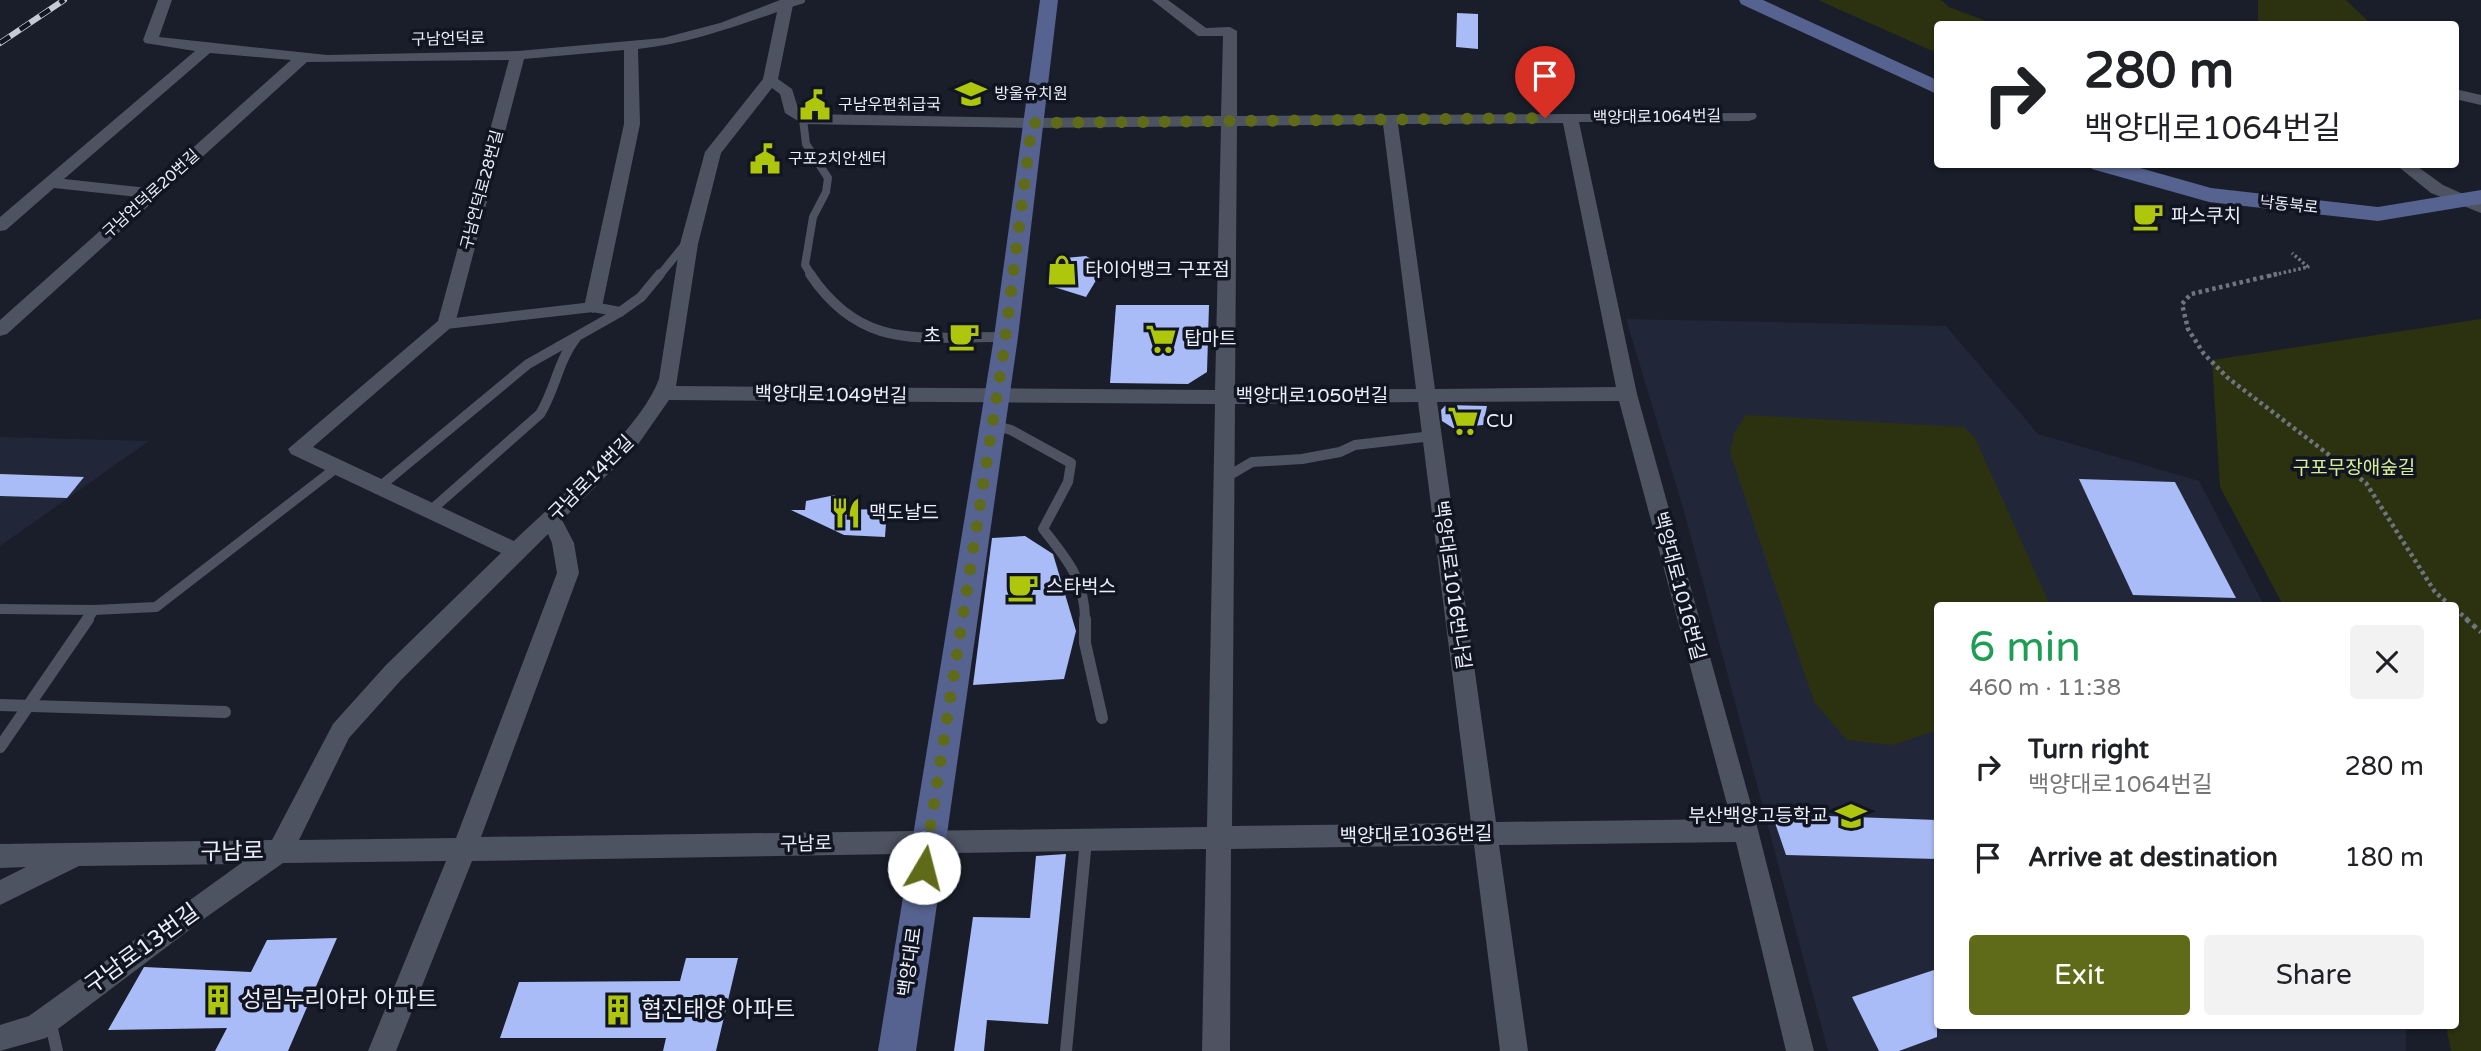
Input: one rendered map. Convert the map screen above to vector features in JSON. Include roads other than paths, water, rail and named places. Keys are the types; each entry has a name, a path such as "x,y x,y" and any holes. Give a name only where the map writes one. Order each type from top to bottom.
{"main road":[{"name":"백양대로","path":"897,1051 998,396 1049,0"},
{"path":"1748,0 1934,87"},
{"name":"낙동북로","path":"2114,168 2209,195 2378,214 2481,197"}],"street":[{"name":"구남언덕로","path":"164,0 150,40 302,58 518,55 631,47 691,35 791,2"},
{"path":"1159,0 1203,33 1230,31 1216,1051"},
{"name":"구남로14번길","path":"280,851 341,731 394,672 632,438 664,393 669,379 690,238 713,152 770,80 791,2"},
{"path":"593,307 632,124 631,47"},
{"path":"0,226 207,48"},
{"name":"구남언덕로28번길","path":"446,324 518,55"},
{"name":"구남언덕로20번길","path":"0,330 302,58"},
{"path":"770,80 788,92 791,110 803,119"},
{"path":"2459,95 2481,100"},
{"name":"백양대로1064번길","path":"803,119 1032,123 1749,116"},
{"name":"백양대로1016번길","path":"1570,118 1627,394 1746,830 1801,1051"},
{"name":"백양대로1016번나길","path":"1390,120 1514,1051"},
{"path":"2408,168 2437,189 2481,208"},
{"path":"51,183 152,193"},
{"path":"446,324 298,449 377,489 516,551"},
{"name":"백양대로1049번길","path":"664,393 998,396"},
{"name":"백양대로1050번길","path":"998,396 1627,394"},
{"path":"382,1051 464,849 568,573 564,543 551,517"},
{"name":"백양대로1036번길","path":"896,842 1746,830"},
{"name":"구남로","path":"0,856 896,842"},
{"name":"구남로13번길","path":"0,1039 36,1028 196,909 280,851"},
{"path":"0,893 78,855"}],"lane":[{"path":"803,119 806,144 828,178 826,192 813,217 806,265 834,303 853,320 870,329 896,334 1006,337"},
{"path":"377,489 520,370 582,331 620,312 653,286 690,238"},
{"path":"446,324 593,307 620,312"},
{"path":"429,512 540,414 549,399 559,361 582,331"},
{"path":"993,425 1011,430 1071,463 1068,482 1043,529 1069,562 1085,598 1085,643 1101,718"},
{"path":"1225,478 1252,462 1302,459 1340,452 1355,445 1432,436"},
{"path":"0,608 94,610 156,607 336,468"},
{"path":"0,747 94,610"},
{"path":"0,705 225,712"},
{"path":"1066,1051 1086,840"},
{"path":"50,1018 57,1051"}],"railway":[{"path":"0,43 64,0"}],"place":[{"name":"방울유치원","path":"971,94"},
{"name":"구남우편취급국","path":"815,105"},
{"name":"구포2치안센터","path":"765,159"},
{"name":"파스쿠치","path":"2148,216"},
{"name":"타이어뱅크 구포점","path":"1062,270"},
{"name":"초","path":"964,336"},
{"name":"탑마트","path":"1161,339"},
{"name":"CU","path":"1463,421"},
{"name":"맥도날드","path":"846,513"},
{"name":"스타벅스","path":"1023,587"},
{"name":"부산백양고등학교","path":"1851,816"},
{"name":"성림누리아라 아파트","path":"218,1000"},
{"name":"협진태양 아파트","path":"618,1010"}],"park label":[{"name":"구포무장애숲길","path":"2354,468"}]}
